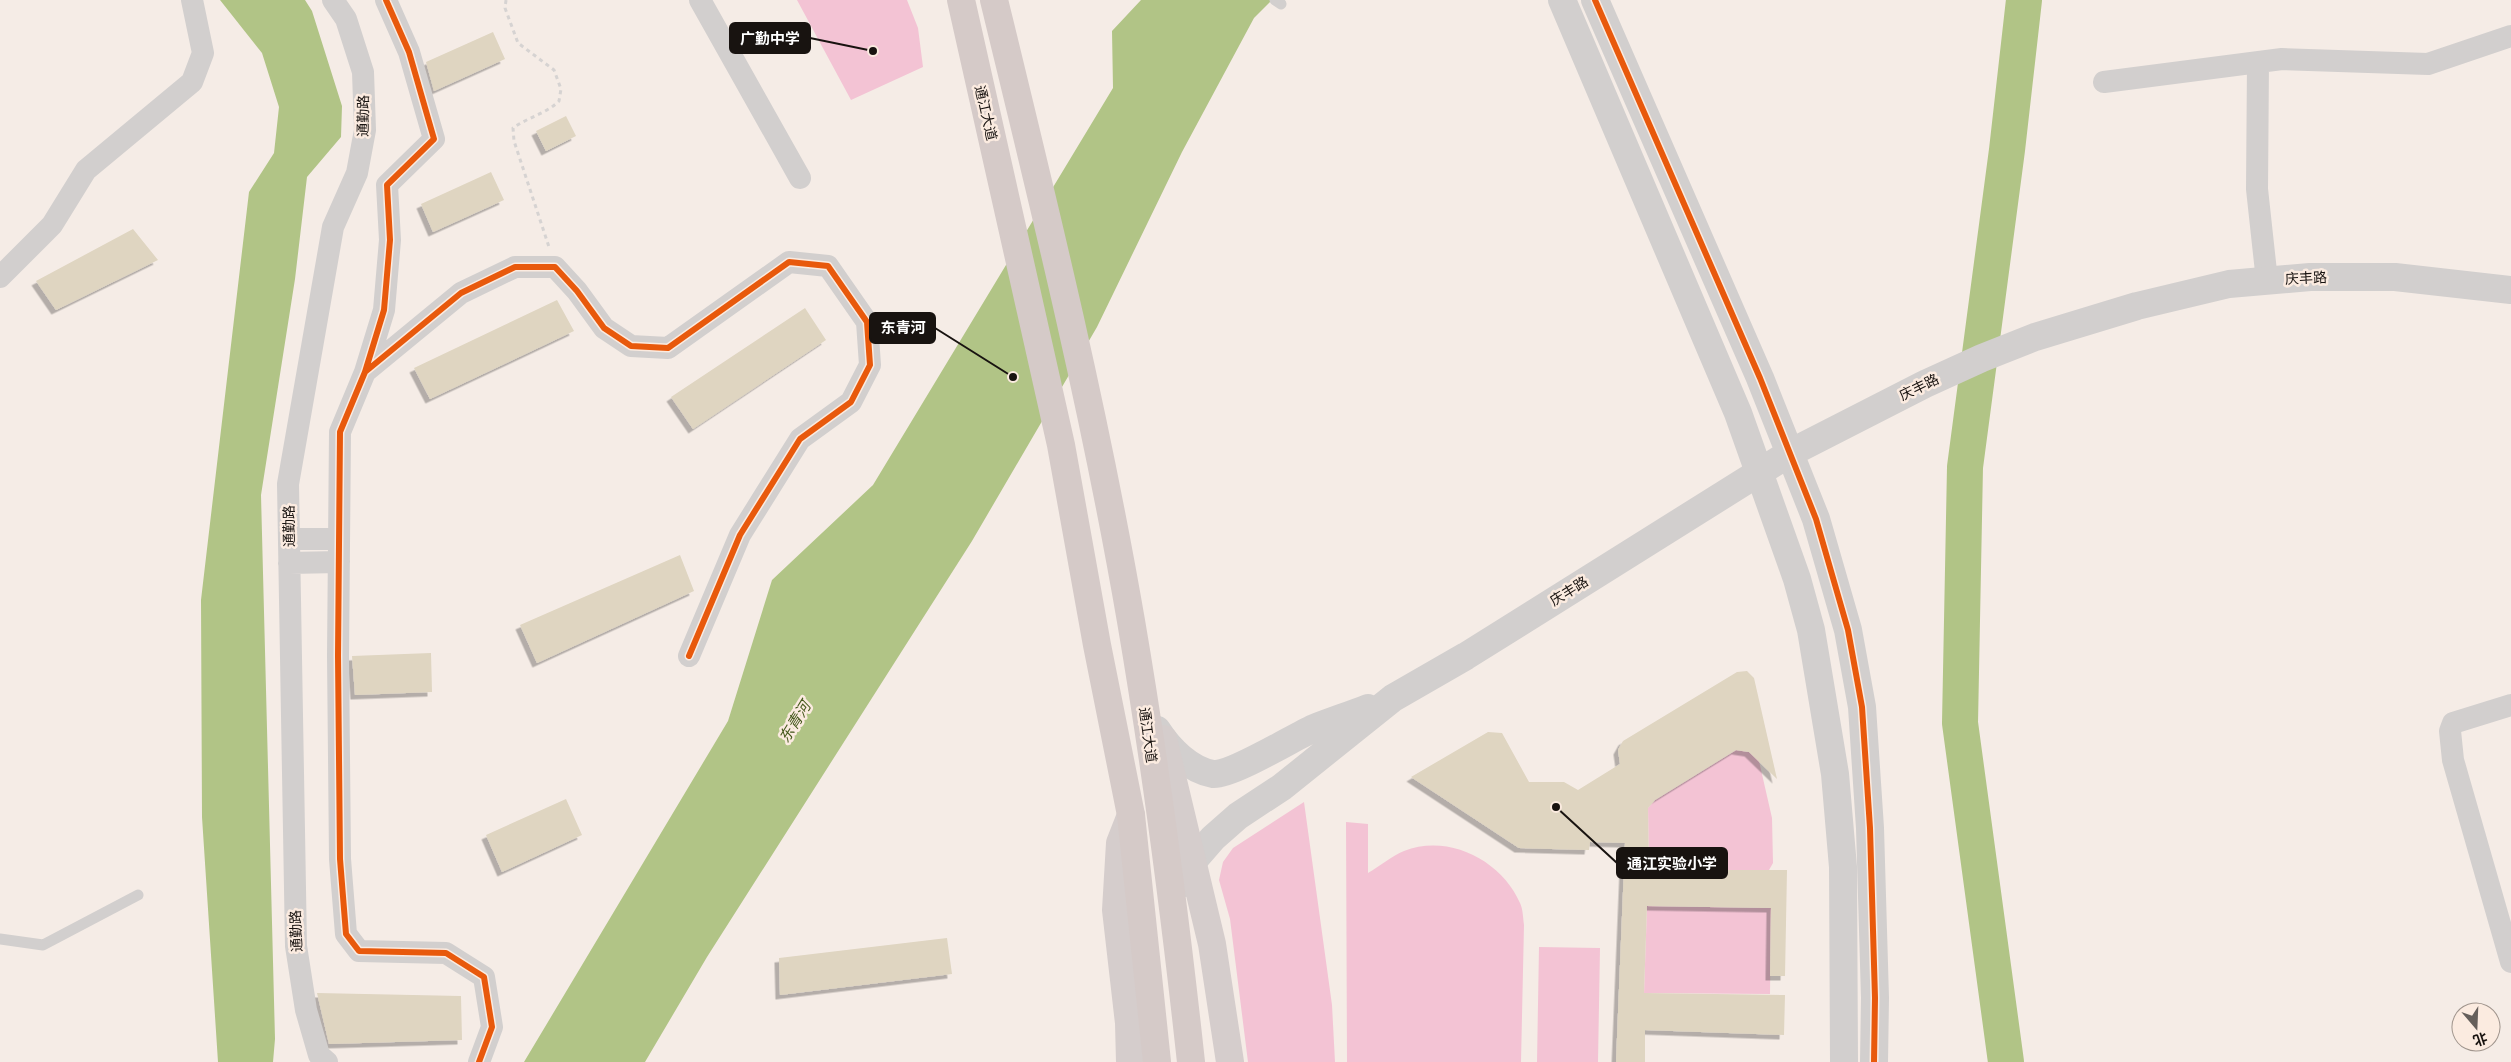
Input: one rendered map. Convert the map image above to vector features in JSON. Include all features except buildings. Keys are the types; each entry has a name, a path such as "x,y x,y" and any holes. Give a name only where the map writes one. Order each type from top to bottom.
{"highway":[{"name":"通江大道","path":"994,0 1039,184 1089,411 1131,620 1176,926 1191,1062"},
{"name":"通江大道","path":"960,4 1061,445 1097,645 1131,814"},
{"path":"1131,814 1157,1062"}],"main road":[{"path":"1163,740 1212,944 1230,1062"},
{"path":"1130,1062 1129,1023 1116,910 1120,843 1131,814"}],"street":[{"path":"0,277 52,225 86,170 192,82 203,53 192,0"},
{"name":"通勤路","path":"328,1062 319,1055 306,1010 296,946 288,484 333,227 356,173 365,130 363,72 346,19 333,0"},
{"path":"386,0 409,52 434,139 387,185 390,240 384,310 364,372 340,432 340,859 346,934 359,951 446,953 484,977 492,1027 479,1062"},
{"path":"700,0 800,178"},
{"path":"1562,0 1738,412 1797,578 1811,630 1835,774 1843,867 1844,1062"},
{"path":"1595,0 1760,378 1816,519 1848,630 1862,707 1870,828 1875,998 1874,1062"},
{"path":"2104,82 2282,59 2428,64 2511,36"},
{"path":"2258,62 2257,189 2267,281"},
{"path":"364,372 460,293 515,267 555,268 577,291 604,328 631,346 668,348 789,262 828,266 868,322 870,365 851,402 800,439 740,535 689,656"},
{"name":"庆丰路","path":"1393,698 1466,656 1790,453 1926,384 2035,337 2146,304 2229,284 2310,277 2395,277 2511,290"},
{"path":"289,538 339,539"},
{"path":"289,562 339,562"},
{"path":"1144,711 1163,740 1194,767 1215,774 1236,768 1313,729 1393,698"},
{"path":"1176,926 1182,890 1193,861 1213,838 1238,816 1282,788 1393,698"},
{"path":"2511,705 2453,723 2450,730 2453,760 2511,962"}],"lane":[{"path":"0,939 43,945 138,895"}],"path":[{"path":"506,0 506,8 518,43 554,70 561,90 559,101 549,111 528,117 513,128 514,141 540,214 555,268"}],"shaded area":[{"path":"797,0 907,0 918,28 923,67 851,100"},
{"path":"1736,750 1749,752 1759,761 1772,818 1773,863 1769,870 1649,870 1648,808 1655,800"},
{"path":"1304,802 1332,1005 1335,1062 1248,1062 1230,919 1219,880 1223,862 1233,848"},
{"path":"1346,822 1368,824 1368,873 1404,851 1421,846 1439,846 1456,848 1472,854 1487,863 1512,888 1521,905 1524,925 1521,1062 1347,1062"},
{"path":"1647,906 1771,908 1770,994 1644,993"},
{"path":"1539,947 1600,948 1598,1062 1537,1062"}],"water":[{"path":"220,0 305,0 312,11 342,106 341,137 307,177 295,279 261,495 275,1039 273,1062 218,1062 202,817 201,600 249,192 274,153 279,107 262,53"},
{"path":"1141,0 1272,0 1254,18 1182,152 1097,327 972,541 707,957 645,1062 524,1062 728,721 772,580 873,485 1113,88 1112,31"}],"waterway":[{"path":"2006,1062 1960,723 1965,467 2007,150 2024,0"}],"cycle path":[{"path":"386,0 409,52 434,139 387,185 390,240 384,310 365,372 340,432 338,656 340,859 346,934 359,951 446,953 484,977 492,1027 479,1062"},
{"path":"1595,0 1760,378 1816,519 1848,630 1862,707 1870,828 1875,998 1874,1062"},
{"path":"365,372 461,293 515,267 555,267 577,291 604,328 631,346 668,348 789,262 828,266 867,322 870,365 851,402 800,439 740,535 689,656"}],"place":[{"name":"广勤中学","path":"873,51"},
{"name":"东青河","path":"1013,377"},
{"name":"通江实验小学","path":"1556,807"}]}
